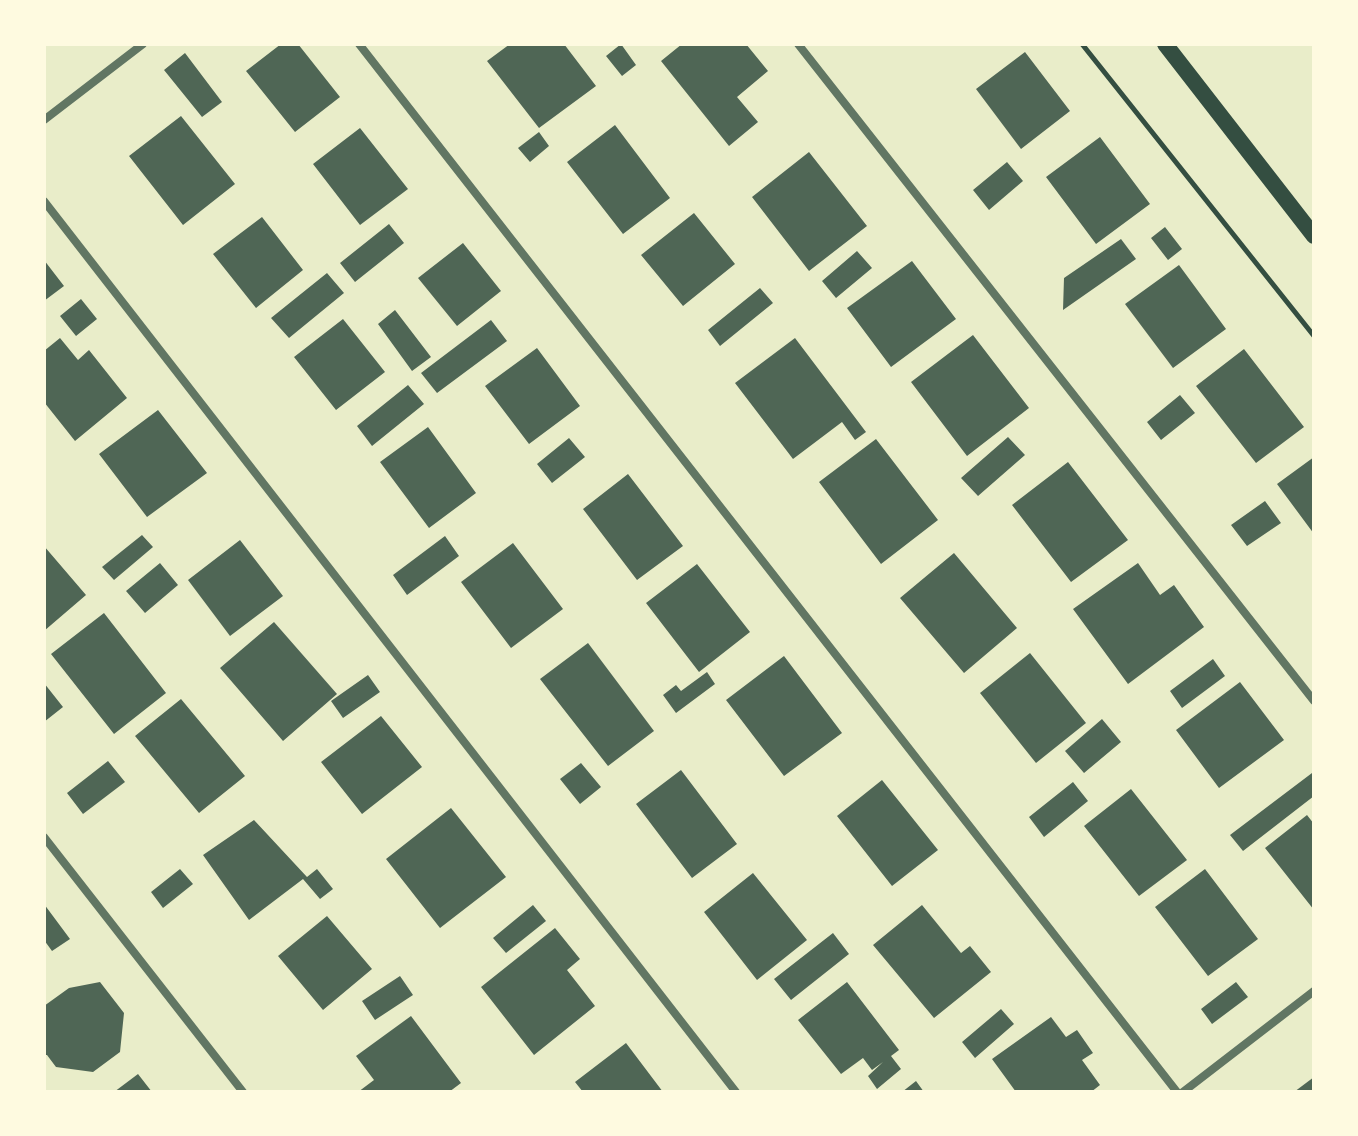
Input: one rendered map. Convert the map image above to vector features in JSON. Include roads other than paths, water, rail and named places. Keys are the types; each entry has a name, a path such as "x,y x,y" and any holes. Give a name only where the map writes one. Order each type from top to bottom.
{"main road":[{"path":"1165,44 1314,236"}],"street":[{"path":"44,120 143,44"},
{"path":"359,44 1177,1092"},
{"path":"798,44 1314,701"},
{"path":"44,201 736,1092"},
{"path":"44,837 243,1092"},
{"path":"1183,1092 1314,991"}]}
